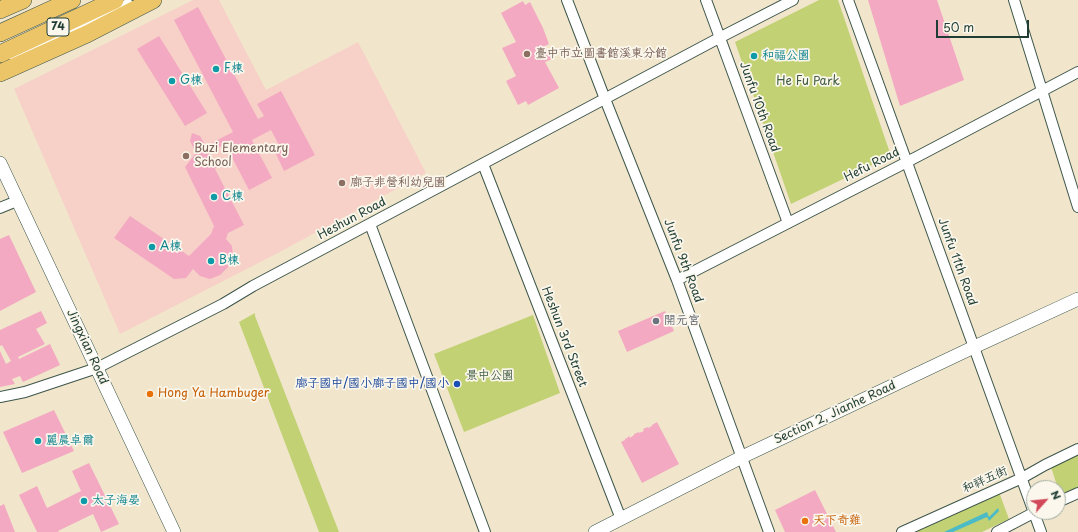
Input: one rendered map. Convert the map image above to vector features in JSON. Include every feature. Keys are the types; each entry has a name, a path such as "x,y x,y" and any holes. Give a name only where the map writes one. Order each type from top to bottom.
{"highway":[{"path":"0,10 23,0"},
{"name":"74","path":"0,33 72,0"},
{"name":"74","path":"0,54 116,0"},
{"path":"0,73 87,34 153,0"}],"street":[{"path":"0,64 136,0"},
{"name":"Junfu 9th Road","path":"567,0 677,280 770,532"},
{"name":"Junfu 10th Road","path":"706,0 788,223"},
{"name":"Heshun Road","path":"0,397 25,392 97,368 223,304 253,286 793,0"},
{"name":"Junfu 11th Road","path":"848,0 1026,489"},
{"path":"1014,0 1078,206"},
{"name":"Hefu Road","path":"677,280 1078,72"},
{"name":"Jingxian Road","path":"0,162 17,201 174,532"},
{"name":"Heshun 3rd Street","path":"483,164 621,519"},
{"path":"0,208 17,201"},
{"path":"370,224 485,532"},
{"name":"Section 2, Jianhe Road","path":"595,532 742,457 1078,299"},
{"name":"和祥五街","path":"902,532 1022,478 1045,464 1078,449"},
{"path":"1066,498 1078,493"},
{"path":"997,532 1026,516"},
{"name":"Junfu 11th Road","path":"1037,520 1041,532"}],"shaded area":[{"name":"Buzi Elementary School","path":"193,0 219,0 266,90 358,42 426,173 276,254 120,334 14,89"}],"green space":[{"name":"He Fu Park","path":"819,0 838,0 891,156 791,204 735,42"},
{"path":"255,313 339,532 319,532 239,322"},
{"name":"景中公園","path":"533,315 560,393 464,432 434,354"},
{"path":"1078,454 1078,487 1066,492 1066,480 1055,480 1051,467"},
{"path":"999,492 1009,519 982,532 914,532"}],"water":[{"path":"998,508 999,511 989,521 987,517 953,532 944,532 987,512 989,517"}],"building":[{"path":"868,0 937,0 964,80 900,106"},
{"name":"臺中市立圖書館溪東分館","path":"523,1 525,5 530,2 543,28 549,44 545,46 552,59 545,62 559,88 528,105 526,101 518,105 506,81 516,76 502,48 516,42 501,13"},
{"path":"198,7 258,119 264,116 257,104 281,91 315,155 284,171 275,152 281,149 271,130 252,140 272,178 249,190 225,144 209,153 217,167 215,169 244,225 228,233 226,239 232,246 233,256 229,266 220,275 210,279 200,276 193,269 186,278 174,279 114,238 130,216 189,256 211,234 214,226 185,167 196,153 190,141 192,133 200,136 206,146 233,132 174,20"},
{"name":"G棟","path":"159,36 207,113 185,126 137,49"},
{"path":"9,235 36,292 0,311 0,239"},
{"path":"41,311 47,323 36,329 45,344 18,357 19,359 50,344 60,365 23,382 20,376 12,379 15,384 0,387 0,351 6,364 11,361 2,345 0,346 0,330"},
{"name":"開元宮","path":"665,311 674,331 627,352 618,331"},
{"name":"麗晨卓爾","path":"54,410 74,451 22,473 3,432"},
{"path":"657,422 679,464 642,483 621,442 630,436 630,438 634,434 644,431 643,429 652,426"},
{"name":"太子海晏","path":"89,463 119,524 101,532 93,514 58,531 59,532 37,532 19,495 37,486 47,508 81,491 72,471"},
{"name":"天下奇雞","path":"815,490 836,532 785,532 775,510"},
{"path":"4,504 15,532 0,532 0,506"}],"place":[{"name":"臺中市立圖書館溪東分館","path":"527,54"},
{"name":"和福公園","path":"754,56"},
{"name":"F棟","path":"216,69"},
{"name":"G棟","path":"172,81"},
{"name":"Buzi Elementary School","path":"186,156"},
{"name":"廍子非營利幼兒園","path":"342,183"},
{"name":"C棟","path":"214,197"},
{"name":"A棟","path":"152,247"},
{"name":"B棟","path":"211,261"},
{"name":"開元宮","path":"656,321"},
{"name":"廍子國中/國小廍子國中/國小","path":"457,384"},
{"name":"Hong Ya Hambuger","path":"150,394"},
{"name":"麗晨卓爾","path":"38,441"},
{"name":"太子海晏","path":"84,501"},
{"name":"天下奇雞","path":"805,521"}]}
